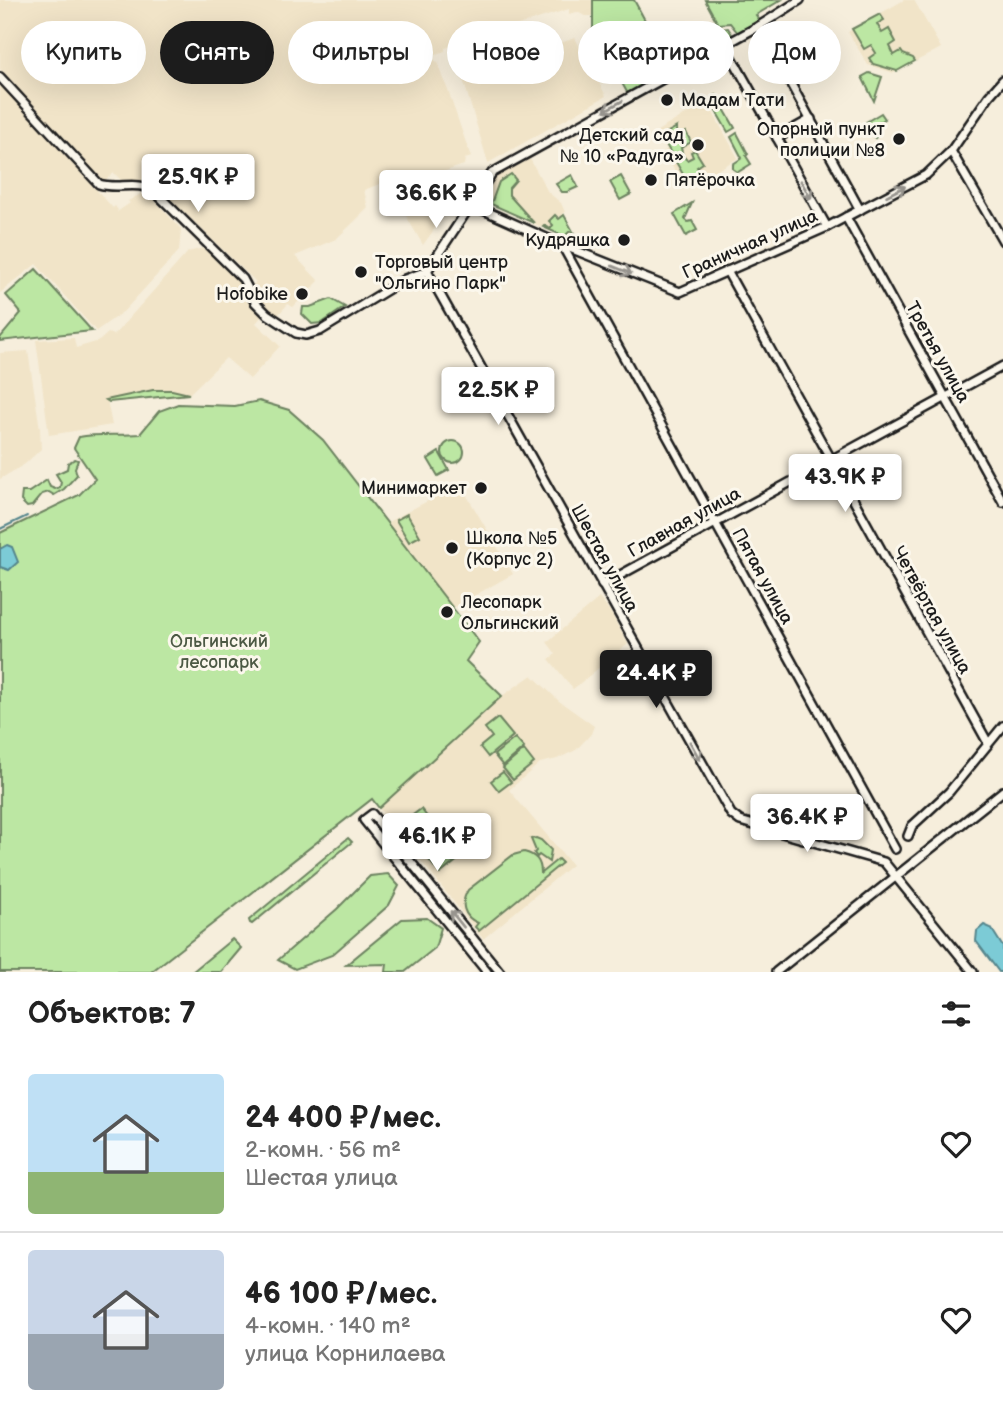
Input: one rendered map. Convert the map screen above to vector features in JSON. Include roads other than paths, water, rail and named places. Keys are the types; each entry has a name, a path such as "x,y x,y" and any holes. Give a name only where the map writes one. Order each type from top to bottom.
{"street":[{"path":"767,21 800,0"},
{"path":"734,61 827,227"},
{"path":"0,77 99,184 115,187 142,186 154,191 243,279 252,298 262,310 291,331 306,335 315,333 405,279 426,271 488,176 654,84"},
{"name":"Граничная улица","path":"470,204 676,292 827,227 926,175 951,151 993,90 1003,80"},
{"path":"791,84 860,210"},
{"path":"777,138 810,119"},
{"path":"951,151 1003,241"},
{"name":"Третья улица","path":"846,217 1003,502"},
{"name":"Пятая улица","path":"562,245 895,849"},
{"name":"Шестая улица","path":"426,271 731,814 740,821 884,862 973,972"},
{"name":"Четвёртая улица","path":"727,271 988,743"},
{"name":"Главная улица","path":"602,585 1003,366"},
{"path":"908,836 912,826 949,792 1003,726"},
{"path":"776,972 1003,791"},
{"path":"487,972 365,820 372,814 500,972"}],"water":[{"path":"7,545 12,547 18,562 9,570 0,567 0,549"},
{"path":"984,925 991,928 1003,947 1003,972 999,972 976,941 977,931"}],"waterway":[{"path":"0,529 27,516"}],"place":[{"name":"Мадам Тати","path":"667,100"},
{"name":"Опорный пункт полиции №8","path":"899,139"},
{"name":"Детский сад № 10 «Радуга»","path":"698,145"},
{"name":"Пятёрочка","path":"651,180"},
{"name":"Кудряшка","path":"624,240"},
{"name":"Торговый центр \"Ольгино Парк\"","path":"361,272"},
{"name":"Hofobike","path":"302,294"},
{"name":"Минимаркет","path":"481,488"},
{"name":"Школа №5 (Корпус 2)","path":"452,548"},
{"name":"Лесопарк Ольгинский","path":"447,612"}],"park label":[{"name":"Ольгинский лесопарк","path":"219,651"}]}
